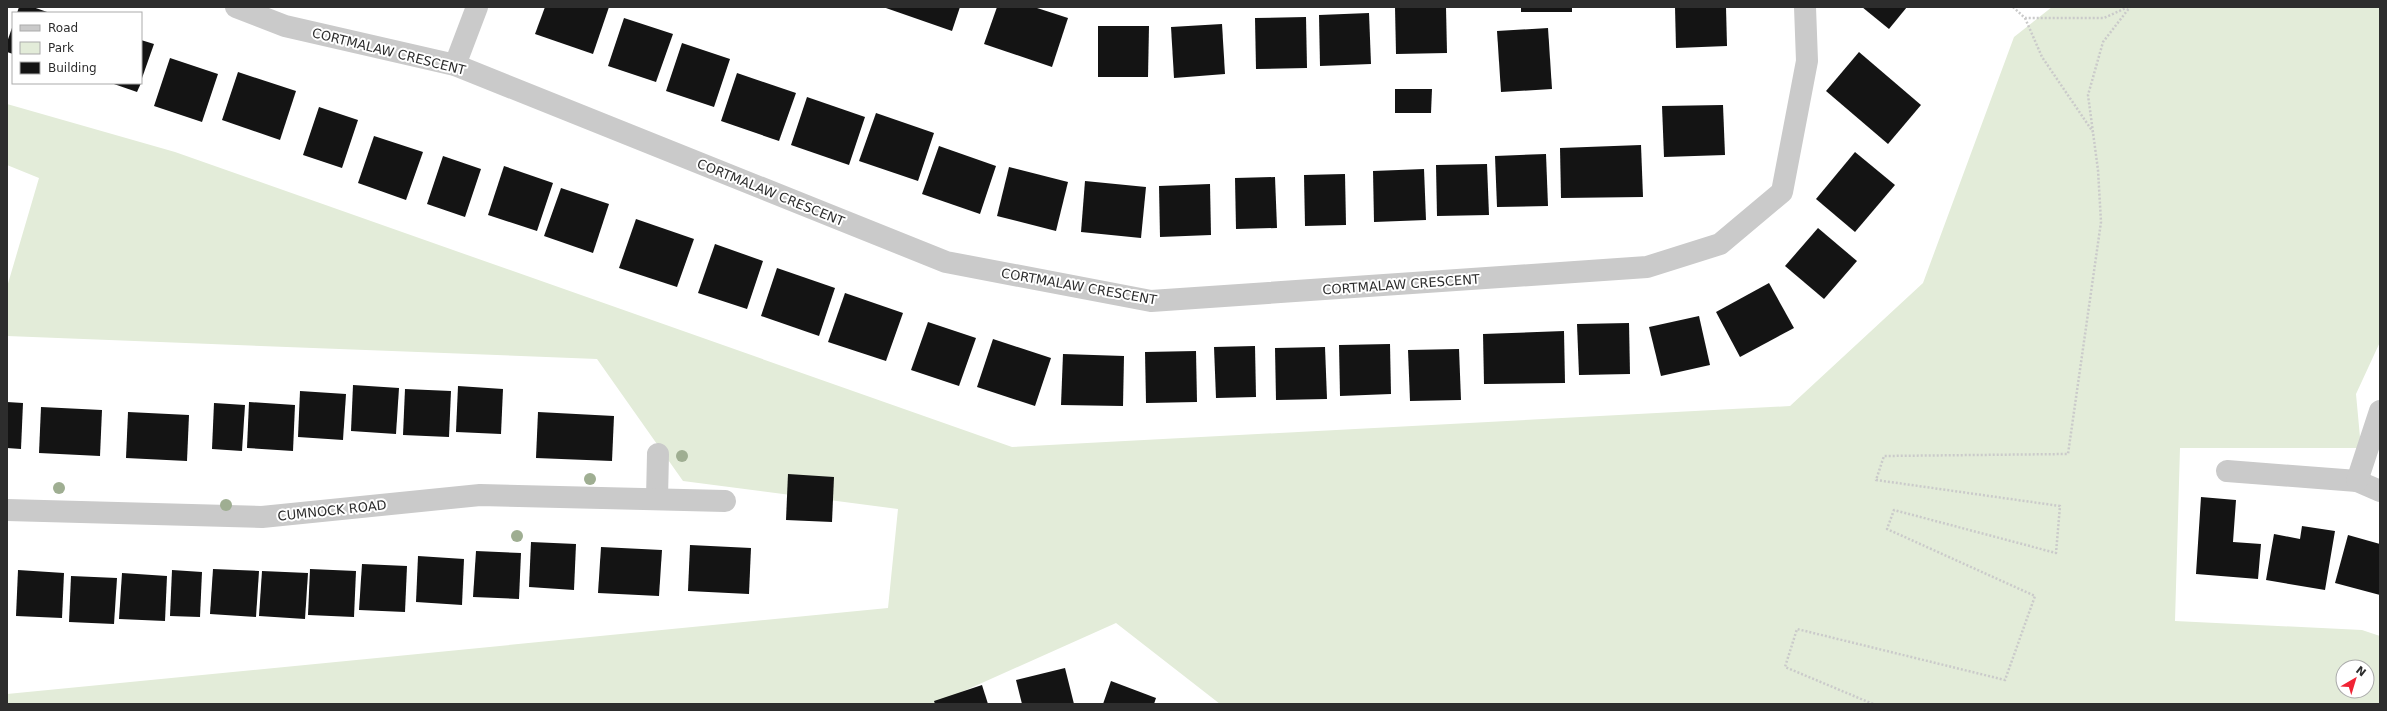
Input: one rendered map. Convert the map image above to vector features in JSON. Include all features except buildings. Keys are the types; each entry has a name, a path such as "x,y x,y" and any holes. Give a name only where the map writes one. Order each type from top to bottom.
{"street":[{"name":"CORTMALAW CRESCENT","path":"236,7 285,26 455,65 946,262 1151,301 1647,267 1720,244 1782,192 1807,61 1805,7"},
{"path":"455,65 477,7"},
{"path":"2357,481 2380,411"},
{"path":"657,498 658,454"},
{"path":"2227,470 2357,481 2380,491"},
{"name":"CUMNOCK ROAD","path":"7,510 262,517 480,495 657,498 725,501"}],"path":[{"path":"2013,7 2025,18 2042,57 2093,132"},
{"path":"2025,18 2104,18 2129,7"},
{"path":"1873,704 1786,666 1797,629 2006,680 2035,596 1887,529 1894,510 2056,553 2060,506 1876,480 1884,456 2068,454 2101,222 2098,170 2088,95 2103,42 2129,7"}],"green space":[{"path":"2052,7 2380,7 2380,342 2356,394 2361,448 2180,448 2175,621 2362,630 2380,636 2380,704 1220,704 1116,623 935,704 7,704 7,694 888,608 898,509 683,481 597,359 7,336 7,287 39,178 7,165 7,104 175,152 1012,447 1790,406 1923,283 2014,37"}]}
